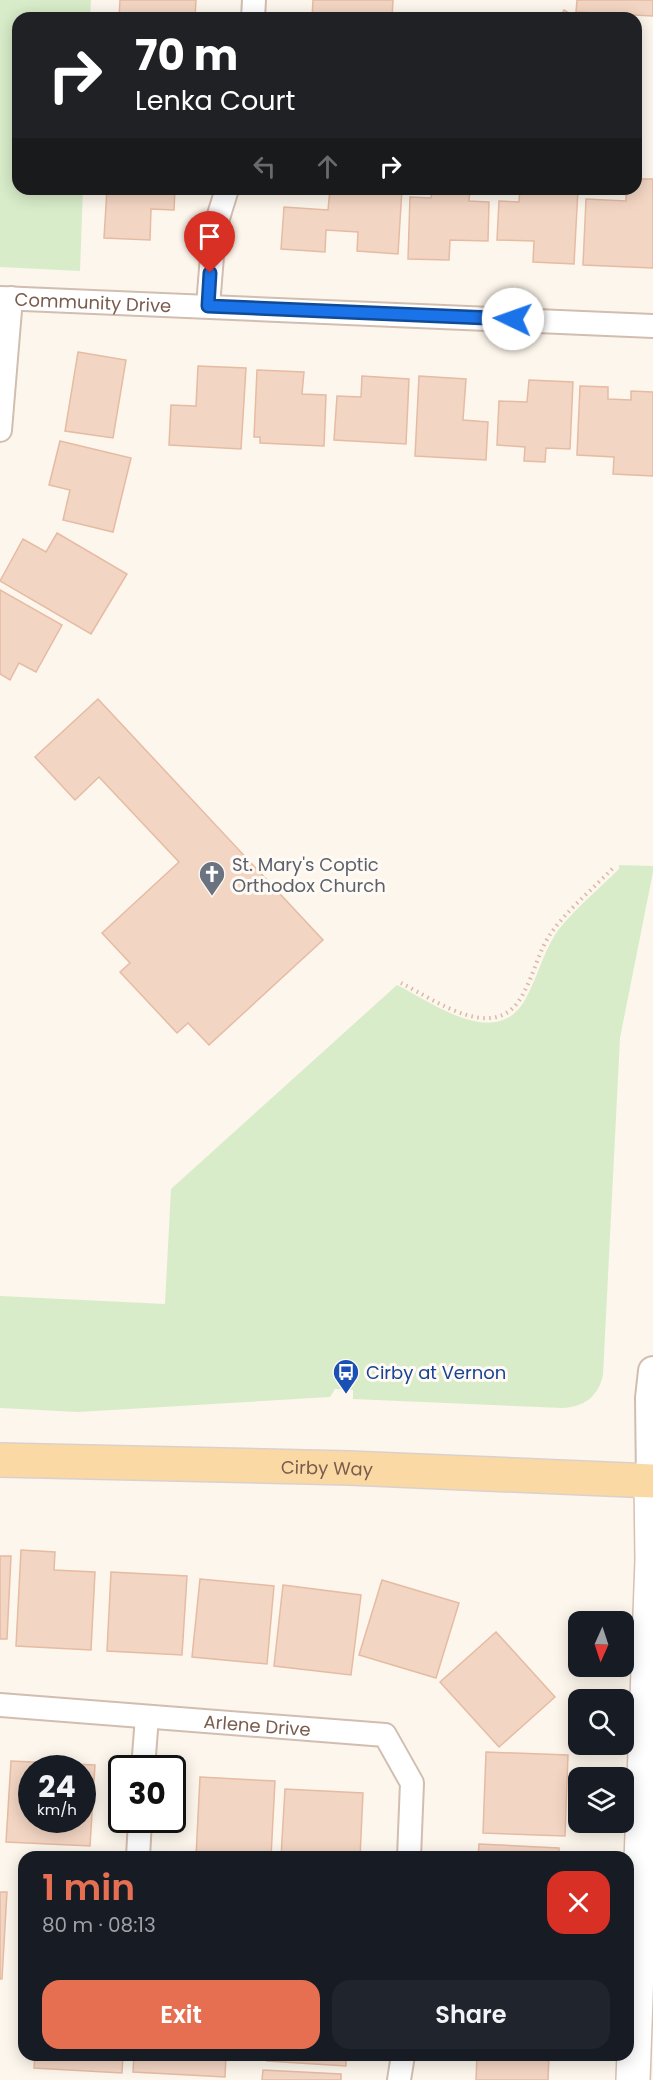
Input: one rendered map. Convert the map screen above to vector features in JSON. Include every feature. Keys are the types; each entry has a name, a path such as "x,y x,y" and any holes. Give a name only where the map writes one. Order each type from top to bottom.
{"main road":[{"name":"Cirby Way","path":"0,1460 349,1468 652,1481"},
{"path":"634,2053 652,1560 652,1481"},
{"path":"633,2080 634,2061"}],"street":[{"path":"208,306 214,231 225,195"},
{"path":"0,430 6,298"},
{"name":"Community Drive","path":"6,298 653,326"},
{"path":"652,1481 653,1371"},
{"name":"Arlene Drive","path":"0,1705 385,1735 412,1783 409,1851"},
{"path":"144,1755 147,1717"},
{"path":"138,1851 139,1833"},
{"path":"399,2080 402,2061"}],"path":[{"path":"401,983 466,1016 486,1018 506,1014 520,1001 550,934 614,867"}],"green space":[{"path":"0,0 91,0 90,12 12,12 12,195 83,195 80,271 0,267"},
{"path":"619,865 653,866 653,872 620,1038 603,1375 594,1395 577,1406 562,1408 353,1399 353,1390 335,1389 330,1397 78,1412 0,1408 0,1296 165,1304 171,1189 397,985 464,1018 482,1022 499,1021 514,1014 526,998 560,927 619,869"}],"building":[{"path":"120,0 196,0 195,12 119,12"},
{"path":"313,0 393,0 392,12 312,12"},
{"path":"577,0 653,0 653,16 642,15 642,12 576,12"},
{"path":"642,179 653,179 653,268 583,265 586,199 626,201 626,195 642,195"},
{"path":"107,195 175,195 174,210 151,209 150,240 104,238"},
{"path":"329,195 402,195 398,254 357,251 358,232 326,230 325,252 281,249 284,207 328,210"},
{"path":"431,195 470,195 469,201 489,202 488,241 450,240 449,260 408,259 410,197 431,198"},
{"path":"520,195 578,195 574,264 533,262 534,241 497,240 499,201 519,202"},
{"path":"78,352 126,360 113,438 65,431"},
{"path":"198,366 246,368 241,449 169,445 171,405 196,406"},
{"path":"257,370 304,372 302,394 326,395 324,446 260,443 260,437 254,437"},
{"path":"362,376 409,379 406,444 334,440 337,396 361,397"},
{"path":"419,376 466,379 463,420 488,422 486,460 415,456"},
{"path":"529,380 573,382 570,449 546,448 545,462 524,461 525,447 497,445 499,401 527,402"},
{"path":"580,386 608,387 608,399 631,400 631,391 653,392 653,476 613,474 614,457 577,455"},
{"path":"60,441 131,458 113,532 63,520 70,490 49,485"},
{"path":"57,533 127,574 91,634 0,581 23,539 46,552"},
{"path":"0,590 62,625 36,672 19,663 10,680 0,674"},
{"name":"St. Mary's Coptic Orthodox Church","path":"98,699 323,940 209,1045 188,1023 177,1033 120,972 130,963 102,933 179,862 99,777 75,800 35,757"},
{"path":"21,1550 55,1552 54,1570 95,1572 91,1650 16,1646"},
{"path":"0,1556 11,1556 7,1639 0,1639"},
{"path":"111,1572 187,1576 182,1655 107,1651"},
{"path":"200,1579 274,1586 267,1664 192,1657"},
{"path":"382,1580 459,1603 436,1678 359,1655"},
{"path":"283,1585 361,1595 351,1675 274,1666"},
{"path":"496,1632 555,1697 499,1747 440,1682"},
{"path":"486,1752 568,1755 565,1836 483,1833"},
{"path":"11,1761 18,1761 18,1833 91,1833 90,1846 6,1842"},
{"path":"200,1777 275,1781 271,1851 196,1851"},
{"path":"285,1789 363,1793 360,1851 281,1851"},
{"path":"479,1844 559,1848 559,1851 478,1851"},
{"path":"0,1892 7,1892 2,1979 0,1979"},
{"path":"35,2061 123,2061 122,2073 34,2068"},
{"path":"134,2061 226,2061 225,2077 133,2072"},
{"path":"267,2061 346,2061 346,2066"},
{"path":"477,2061 549,2061 548,2080 476,2080"},
{"path":"263,2070 341,2074 341,2080 262,2080"}],"place":[{"name":"St. Mary's Coptic Orthodox Church","path":"212,897"},
{"name":"Cirby at Vernon","path":"346,1395"}],"route":[{"path":"210,273 208,306 513,319"}]}
